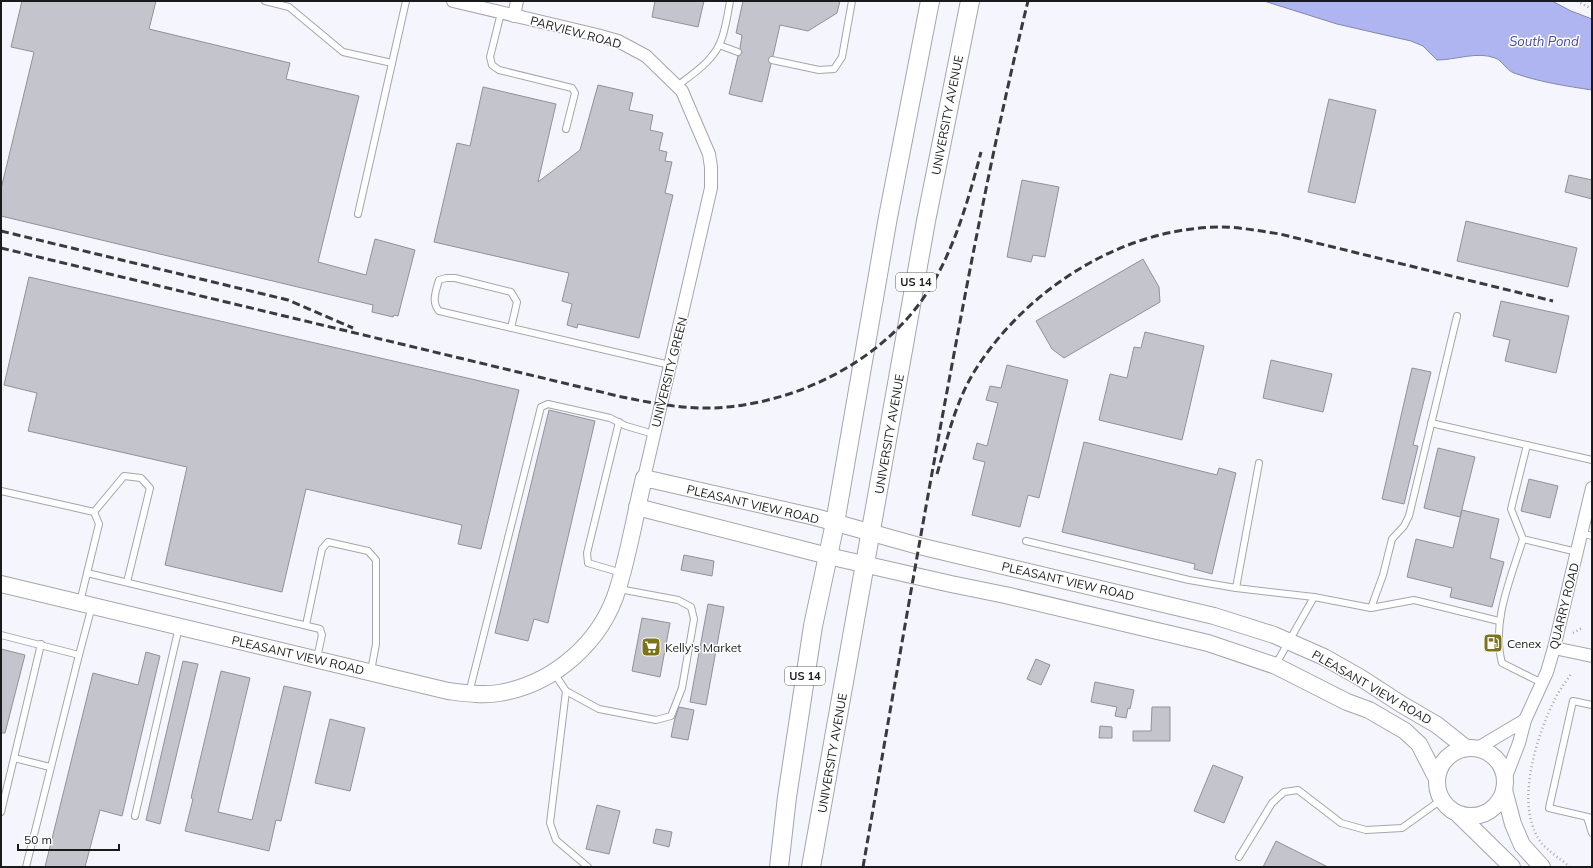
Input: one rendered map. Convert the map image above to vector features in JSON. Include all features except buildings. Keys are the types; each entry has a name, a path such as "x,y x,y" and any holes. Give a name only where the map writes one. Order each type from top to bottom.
{"main road":[{"name":"US 14","path":"779,867 787,797 813,626 835,523 888,217 930,1"},
{"name":"UNIVERSITY AVENUE","path":"811,867 872,533 926,221 970,1"},
{"name":"PLEASANT VIEW ROAD","path":"644,478 835,523 919,546 1214,616 1274,635 1324,657 1361,678 1472,748"},
{"name":"UNIVERSITY GREEN","path":"584,646 605,618 618,589 644,478"},
{"name":"PLEASANT VIEW ROAD","path":"637,507 828,556 1208,642 1276,666 1347,702 1369,710 1405,730 1419,744 1436,777"},
{"name":"PLEASANT VIEW ROAD","path":"1,584 448,691 497,694 516,690 542,680 571,661 584,646"},
{"path":"1512,867 1459,815 1448,809 1441,800 1437,789 1436,777 1440,766 1447,757 1456,751 1472,748 1488,752 1496,759 1502,768 1513,824 1522,845 1542,867"},
{"path":"1459,815 1470,817 1482,815 1493,809 1500,800 1505,785"}],"street":[{"name":"PARVIEW ROAD","path":"453,1 618,41 646,56 680,89"},
{"path":"514,16 517,1"},
{"name":"UNIVERSITY GREEN","path":"644,478 711,188 711,167 708,154 680,89"},
{"name":"QUARRY ROAD","path":"1505,785 1525,720 1542,682 1554,648 1577,552 1587,534 1592,488"},
{"path":"1554,648 1592,656"},
{"path":"1472,748 1525,720"}],"lane":[{"path":"265,1 290,4 343,52 392,63"},
{"path":"358,214 406,1"},
{"path":"680,89 705,65 719,45 722,39 730,1"},
{"path":"772,60 819,70 834,69 842,58 852,1"},
{"path":"501,12 490,57 492,65 499,70 572,88 575,93 566,129"},
{"path":"719,45 738,52"},
{"path":"511,328 517,302 512,292 455,278 439,280 434,300 435,307 439,311 670,366"},
{"path":"1371,608 1383,575 1392,539 1404,526 1410,516 1457,316"},
{"path":"469,693 540,407 548,404 610,418 654,434"},
{"path":"620,422 587,553 588,563 622,572"},
{"path":"1432,423 1592,460"},
{"path":"1527,445 1511,509 1523,539 1499,621 1499,650 1502,663 1542,682"},
{"path":"1236,588 1259,462"},
{"path":"94,512 124,476 141,478 150,488 127,582"},
{"path":"1,491 94,512"},
{"path":"26,867 79,655 86,605 87,573 100,524 94,512"},
{"path":"1523,539 1577,552"},
{"path":"1026,541 1189,580 1236,588 1314,597 1371,608 1414,600 1499,621"},
{"path":"306,625 322,549 328,542 368,551 376,560 376,644 371,673"},
{"path":"87,573 320,629 322,635 317,660"},
{"path":"554,672 566,691 599,709 656,720 671,716 674,712 682,688 694,619 691,607 678,600 618,589"},
{"path":"1276,666 1314,597"},
{"path":"135,816 179,627"},
{"path":"1,635 41,644 79,655"},
{"path":"1,812 41,644"},
{"path":"566,691 550,823 556,840 588,867"},
{"path":"1592,705 1573,701 1549,808 1590,817 1592,834"},
{"path":"14,758 50,767"},
{"path":"1239,857 1272,803 1284,792 1298,790 1341,823 1366,830 1402,828 1441,800"}],"path":[{"path":"1577,1 1592,9"},
{"path":"1574,633 1582,628"},
{"path":"1570,867 1540,841 1531,823 1528,799 1532,760 1535,750 1556,697 1571,674"}],"water":[{"name":"South Pond","path":"1264,1 1552,1 1571,11 1592,19 1592,90 1523,76 1511,72 1500,61 1488,56 1481,55 1437,60 1423,46 1411,41 1337,24"}],"railway":[{"path":"863,867 917,556 960,324 997,139 1028,1"},
{"path":"1,248 622,397 690,408 712,408 744,405 775,398 806,388 836,374 864,357 889,337 911,314 930,288 947,256 966,204 981,152"},
{"path":"937,474 952,422 967,384 995,342 1020,315 1048,290 1079,269 1112,252 1147,239 1183,230 1220,227 1257,230 1280,234 1553,301"},
{"path":"1,231 288,300 353,328"}],"place":[{"name":"Cenex","path":"1493,643"},
{"name":"Kelly's Market","path":"651,647"}]}
